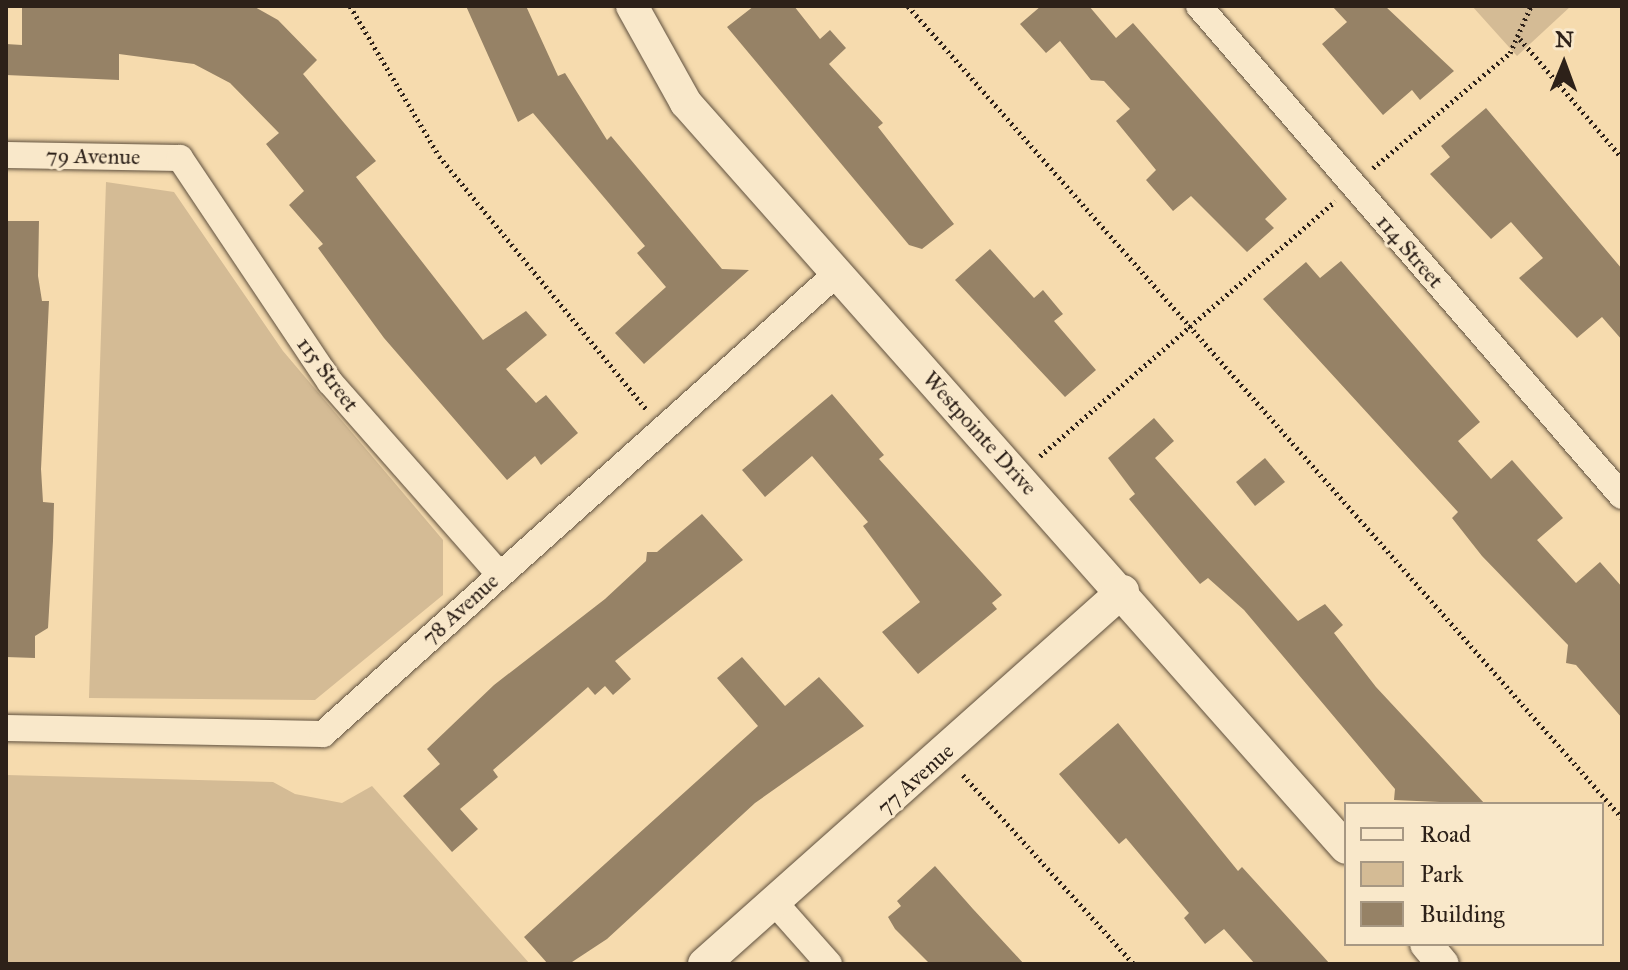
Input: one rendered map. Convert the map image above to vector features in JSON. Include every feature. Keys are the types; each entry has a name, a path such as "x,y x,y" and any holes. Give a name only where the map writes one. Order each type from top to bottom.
{"street":[{"name":"Westpointe Drive","path":"632,6 686,103 1123,591 1344,846"},
{"name":"114 Street","path":"1199,6 1622,496"},
{"name":"79 Avenue","path":"6,155 180,158"},
{"name":"115 Street","path":"180,158 330,382 499,574"},
{"name":"78 Avenue","path":"6,728 323,734 836,274"},
{"name":"77 Avenue","path":"704,964 776,904 1123,591"},
{"path":"776,904 829,964"},
{"path":"1428,946 1443,964"}],"path":[{"path":"350,6 439,156 663,426"},
{"path":"908,6 1622,818"},
{"path":"1018,474 1520,39 1531,6"},
{"path":"1520,39 1622,158"},
{"path":"941,755 1134,964"}],"green space":[{"path":"1472,6 1571,6 1517,56"},
{"path":"106,182 174,192 283,351 443,540 443,595 315,700 89,698"},
{"path":"6,775 273,782 295,794 342,803 372,786 530,964 6,964"}],"building":[{"path":"22,6 253,6 278,20 317,60 303,74 376,161 356,177 483,340 526,311 547,335 506,369 536,403 546,395 578,433 541,465 535,456 507,480 384,338 318,248 323,244 289,205 304,191 266,144 279,133 230,83 194,64 119,54 119,80 6,75 6,44 22,45"},
{"path":"466,6 526,6 558,76 565,73 607,140 611,136 722,269 749,270 644,364 615,333 666,287 637,253 645,246 533,113 518,122"},
{"path":"754,6 794,6 820,39 830,30 846,48 829,64 883,123 878,127 954,224 922,249 909,245 727,27"},
{"path":"1041,6 1089,6 1116,38 1133,23 1287,199 1265,219 1274,228 1247,252 1191,196 1173,211 1146,180 1156,170 1116,121 1130,109 1104,81 1091,80 1060,41 1046,53 1020,24"},
{"path":"1332,6 1385,6 1454,71 1420,100 1412,90 1383,115 1322,44 1347,22"},
{"path":"1486,108 1622,269 1622,340 1602,317 1577,338 1519,278 1543,258 1511,222 1491,239 1430,174 1450,157 1441,146"},
{"path":"6,221 39,221 38,276 42,301 49,301 41,469 43,502 54,503 53,541 48,628 35,636 35,658 6,657"},
{"path":"990,249 1034,298 1043,290 1063,314 1054,321 1096,370 1065,397 955,280"},
{"path":"1341,261 1480,422 1458,441 1491,479 1512,460 1563,518 1537,540 1576,583 1600,562 1622,587 1622,718 1576,665 1566,663 1568,645 1482,556 1452,518 1458,512 1263,299 1306,262 1320,278"},
{"path":"832,394 884,455 879,459 1002,595 992,603 997,609 918,674 882,632 920,602 863,526 868,522 812,456 765,497 742,470"},
{"path":"1154,418 1174,441 1155,458 1298,621 1325,604 1343,625 1334,633 1376,687 1483,802 1394,800 1395,789 1244,610 1208,578 1200,584 1129,499 1135,494 1108,458"},
{"path":"1265,458 1285,482 1255,506 1236,482"},
{"path":"702,514 743,560 615,661 631,679 613,695 605,686 595,695 588,687 493,770 498,777 460,809 478,829 452,852 403,796 440,764 427,749 494,685 605,599 646,561 647,552 657,552"},
{"path":"742,657 785,706 819,677 864,726 755,803 607,939 569,964 548,964 524,937 758,726 717,678"},
{"path":"1118,723 1238,871 1242,867 1330,964 1255,964 1224,929 1205,944 1184,918 1189,913 1126,838 1119,844 1059,774"},
{"path":"935,866 1024,964 930,964 895,929 888,917 901,906 897,901"}]}
